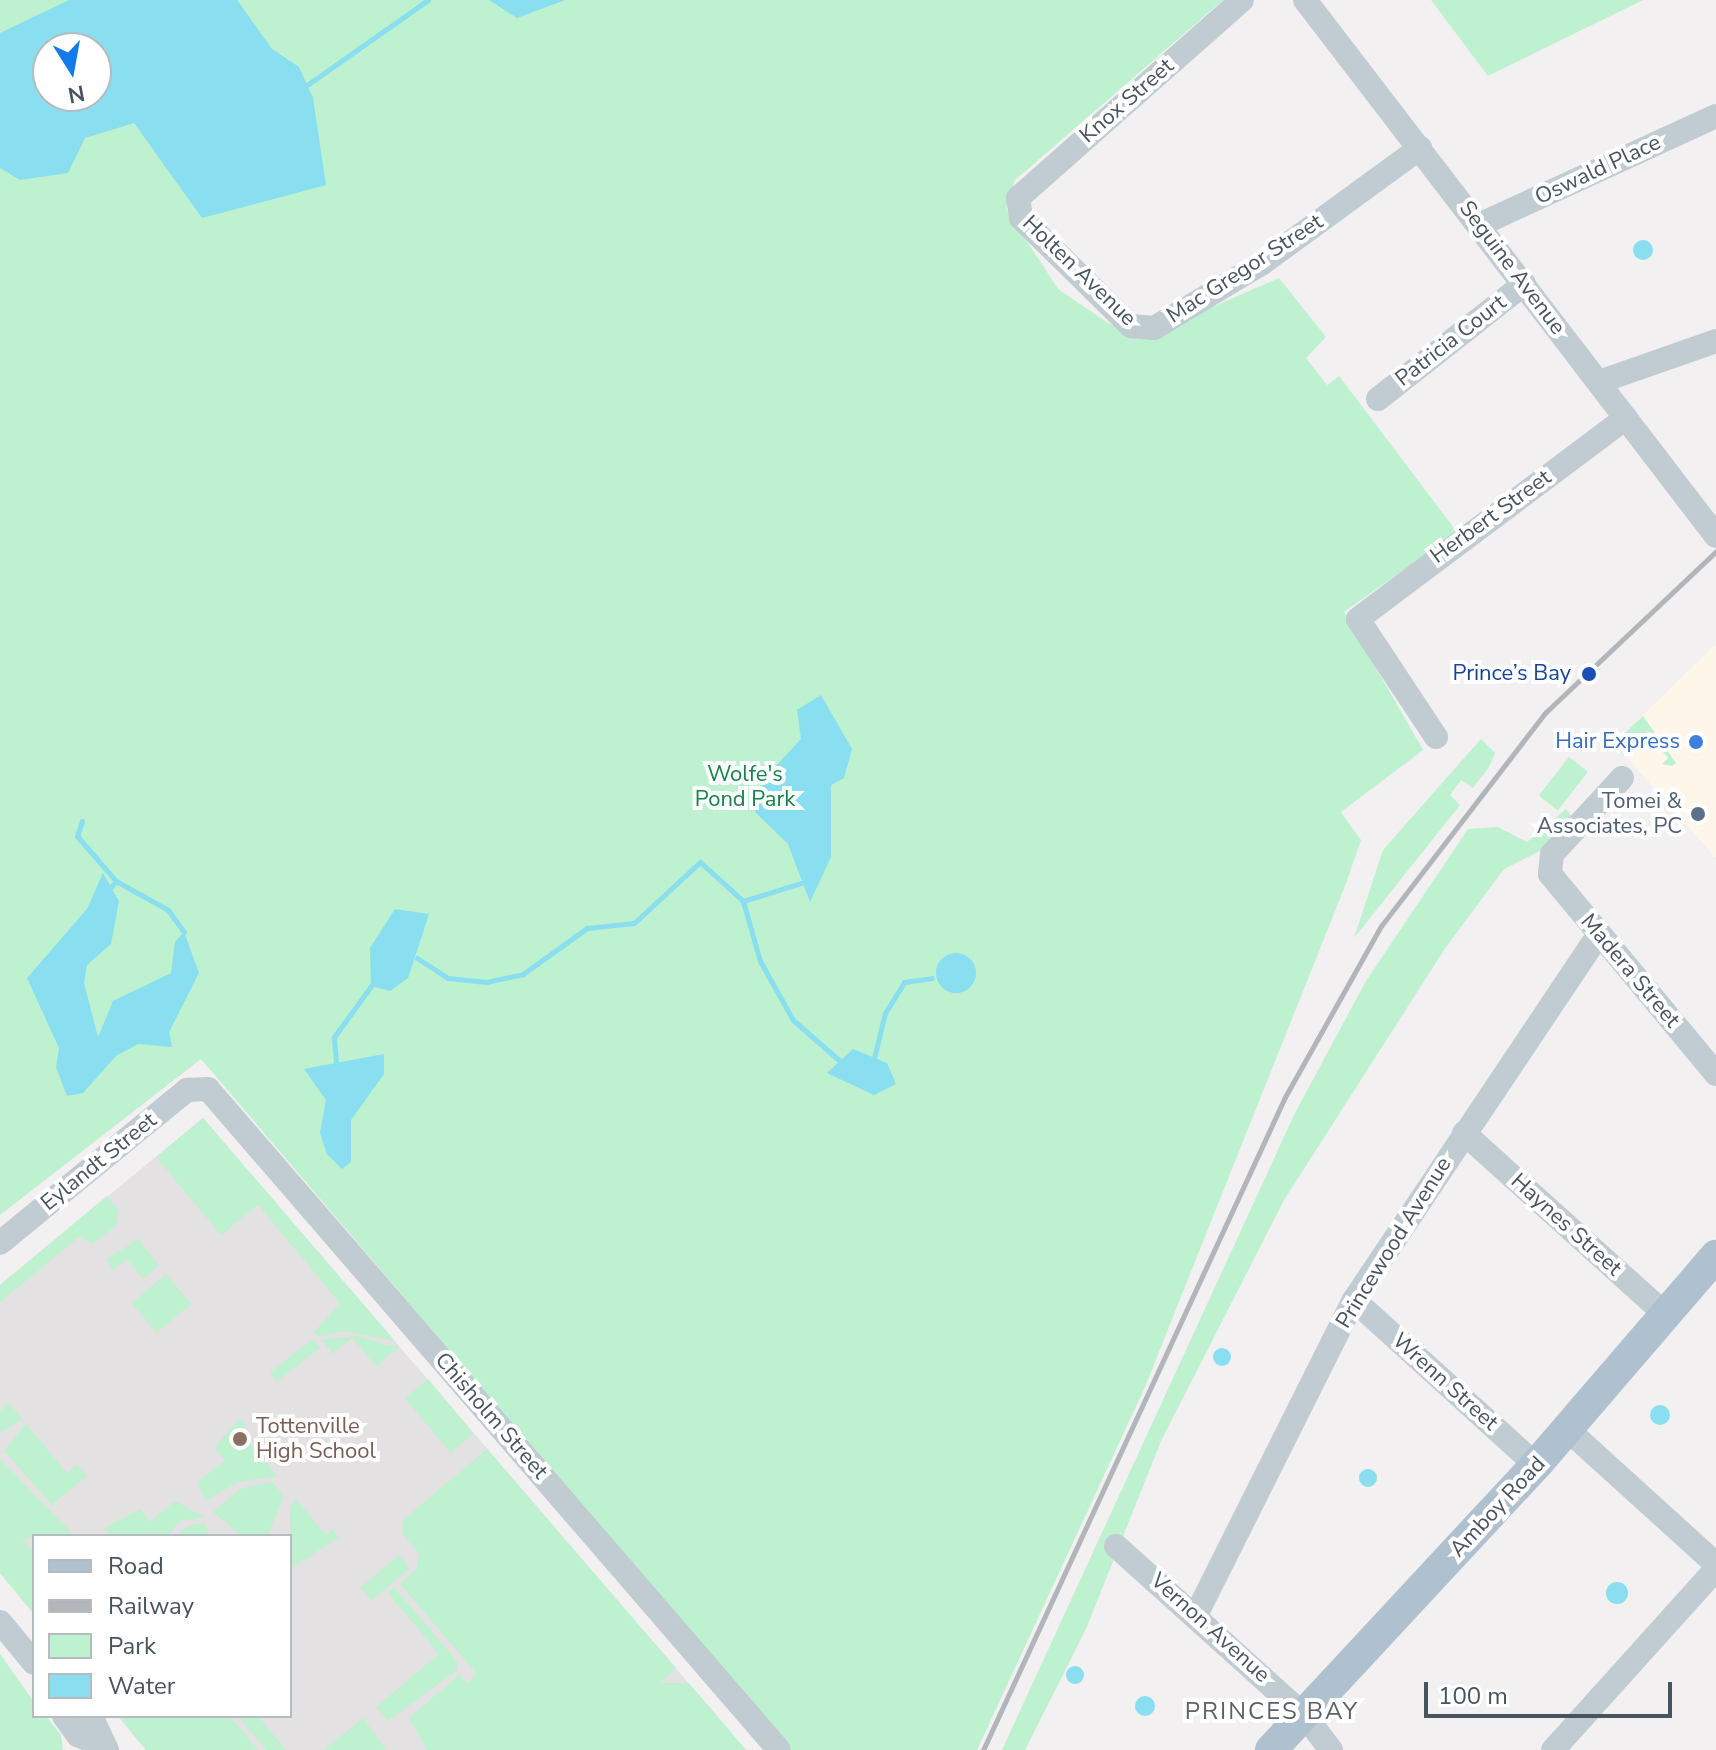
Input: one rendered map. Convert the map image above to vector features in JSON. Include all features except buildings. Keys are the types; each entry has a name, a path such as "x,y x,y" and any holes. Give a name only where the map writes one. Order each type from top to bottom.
{"main road":[{"name":"Amboy Road","path":"1271,1750 1568,1430 1668,1317 1716,1256"}],"street":[{"name":"Knox Street","path":"1017,205 1022,192 1242,0"},
{"name":"Seguine Avenue","path":"1305,0 1716,536"},
{"name":"Oswald Place","path":"1479,225 1716,116"},
{"name":"Mac Gregor Street","path":"1146,330 1261,264 1420,148"},
{"name":"Holten Avenue","path":"1017,205 1021,218 1131,326 1146,330"},
{"name":"Patricia Court","path":"1378,399 1524,284"},
{"path":"1599,382 1716,341"},
{"name":"Herbert Street","path":"1436,737 1358,619 1626,418"},
{"name":"Madera Street","path":"1622,778 1548,866 1553,882 1716,1074"},
{"name":"Princewood Avenue","path":"1197,1613 1354,1300 1599,934"},
{"name":"Eylandt Street","path":"0,1243 201,1086"},
{"name":"Chisholm Street","path":"201,1086 779,1750"},
{"name":"Haynes Street","path":"1464,1133 1668,1317"},
{"name":"Wrenn Street","path":"1354,1300 1536,1465"},
{"path":"1553,1750 1716,1567 1568,1430"},
{"name":"Vernon Avenue","path":"1116,1546 1197,1613 1305,1716 1331,1750"},
{"path":"0,1622 32,1661"},
{"path":"65,1718 78,1735 104,1749"},
{"path":"92,1718 104,1749"}],"shaded area":[{"path":"1716,644 1716,857 1715,857 1614,743"},
{"name":"Tottenville High School","path":"203,1118 746,1750 146,1750 120,1718 292,1718 292,1534 32,1534 32,1612 0,1573 0,1285"}],"green space":[{"name":"Wolfe's Pond Park","path":"0,0 1223,0 1015,180 1006,209 1058,289 1108,323 1146,336 1279,278 1326,337 1306,358 1327,385 1339,376 1457,532 1344,612 1423,750 1341,812 1361,840 1345,886 1145,1387 977,1750 790,1750 201,1059 0,1215"},
{"path":"1431,0 1643,0 1488,76"},
{"path":"1643,716 1676,763 1672,766 1662,764 1668,758 1648,734 1624,755 1614,743"},
{"path":"1481,739 1495,753 1489,767 1473,788 1461,780 1450,795 1460,805 1354,938 1383,850"},
{"path":"1569,757 1588,772 1558,810 1539,796"},
{"path":"1566,809 1572,817 1546,848 1504,869 1446,947 1284,1200 1161,1441 1086,1629 1025,1750 1002,1750 1295,1113 1366,981 1468,829 1498,827 1527,842"},
{"path":"203,1118 395,1341 344,1331 318,1337 314,1332 340,1303 258,1205 221,1235 156,1157"},
{"path":"107,1196 118,1209 116,1226 92,1244 79,1237 0,1302 0,1285"},
{"path":"138,1239 159,1265 143,1279 127,1259 112,1271 107,1259"},
{"path":"166,1274 191,1304 157,1333 132,1303"},
{"path":"357,1336 399,1347 376,1366 352,1338 333,1354 321,1340"},
{"path":"313,1339 320,1348 276,1382 270,1373"},
{"path":"428,1379 474,1433 451,1453 405,1398"},
{"path":"9,1403 22,1419 0,1433 0,1411"},
{"path":"240,1418 246,1425 240,1431 277,1476 238,1482 205,1501 198,1482 225,1460 215,1447"},
{"path":"26,1424 67,1473 77,1465 87,1476 52,1505 4,1451"},
{"path":"487,1449 676,1668 660,1683 689,1683 746,1750 427,1750 409,1718 459,1675 467,1683 477,1674 400,1584 417,1569 419,1553 403,1535 403,1520"},
{"path":"0,1459 72,1533 32,1534 32,1538 22,1539 32,1552 32,1612 0,1573"},
{"path":"273,1482 284,1497 268,1534 240,1534 213,1512 240,1489"},
{"path":"296,1499 326,1535 333,1530 339,1537 292,1568 292,1534 290,1508"},
{"path":"175,1501 204,1517 180,1521 170,1534 109,1534 104,1528 140,1509 150,1522"},
{"path":"204,1523 209,1534 178,1534 188,1526"},
{"path":"399,1555 410,1568 372,1600 361,1587"},
{"path":"394,1587 457,1661 457,1670 388,1721 376,1707 439,1654 388,1593"},
{"path":"0,1654 32,1699 32,1718 48,1718 61,1735 63,1750 0,1750"},
{"path":"120,1718 232,1718 258,1750 146,1750"},
{"path":"240,1718 260,1718 286,1750 266,1750"},
{"path":"363,1718 386,1750 324,1750"}],"water":[{"path":"69,0 237,0 272,49 299,67 313,98 326,185 202,218 134,123 85,138 68,173 20,180 0,168 0,33"},
{"path":"489,0 565,0 517,18"},
{"path":"1643,240 1650,243 1653,250 1650,257 1643,260 1636,257 1633,250 1636,243"},
{"path":"821,695 852,749 844,778 831,785 831,857 810,902 788,844 755,812 763,780 801,739 797,710"},
{"path":"103,873 119,901 111,944 87,965 84,983 98,1037 113,1001 171,973 175,942 184,932 199,973 169,1032 172,1047 138,1044 116,1056 83,1093 67,1096 56,1067 59,1048 27,978 87,909"},
{"path":"395,909 429,914 408,978 390,991 371,986 370,948"},
{"path":"956,953 970,959 976,973 970,987 956,993 942,987 936,973 942,959"},
{"path":"853,1049 887,1063 896,1084 874,1095 827,1073"},
{"path":"384,1054 384,1074 351,1120 351,1162 342,1169 327,1154 320,1133 326,1100 304,1069"},
{"path":"1222,1348 1231,1357 1222,1366 1213,1357"},
{"path":"1660,1405 1667,1408 1670,1415 1667,1422 1660,1425 1653,1422 1650,1415 1653,1408"},
{"path":"1368,1469 1377,1478 1368,1487 1359,1478"},
{"path":"1613,1582 1621,1582 1628,1593 1621,1604 1613,1604 1606,1597 1606,1589"},
{"path":"1075,1666 1084,1675 1075,1684 1066,1675"},
{"path":"1145,1696 1152,1699 1155,1706 1152,1713 1145,1716 1138,1713 1135,1706 1138,1699"}],"waterway":[{"path":"307,85 428,0"},
{"path":"82,821 77,836 116,881"},
{"path":"417,958 448,978 486,982 523,974 587,928 634,923 700,862 743,901 801,883"},
{"path":"111,887 116,881 168,910 184,932"},
{"path":"743,901 760,961 793,1020 840,1061"},
{"path":"874,1058 885,1013 904,982 932,978"},
{"path":"336,1062 334,1037 371,986"}],"railway":[{"path":"983,1750 1285,1097 1381,926 1546,712 1716,551"}],"place":[{"name":"Prince’s Bay","path":"1589,674"},
{"name":"Hair Express","path":"1696,742"},
{"name":"Tomei & Associates, PC","path":"1698,814"},
{"name":"Tottenville High School","path":"240,1439"}],"district":[{"name":"PRINCES BAY","path":"1272,1712"}]}
